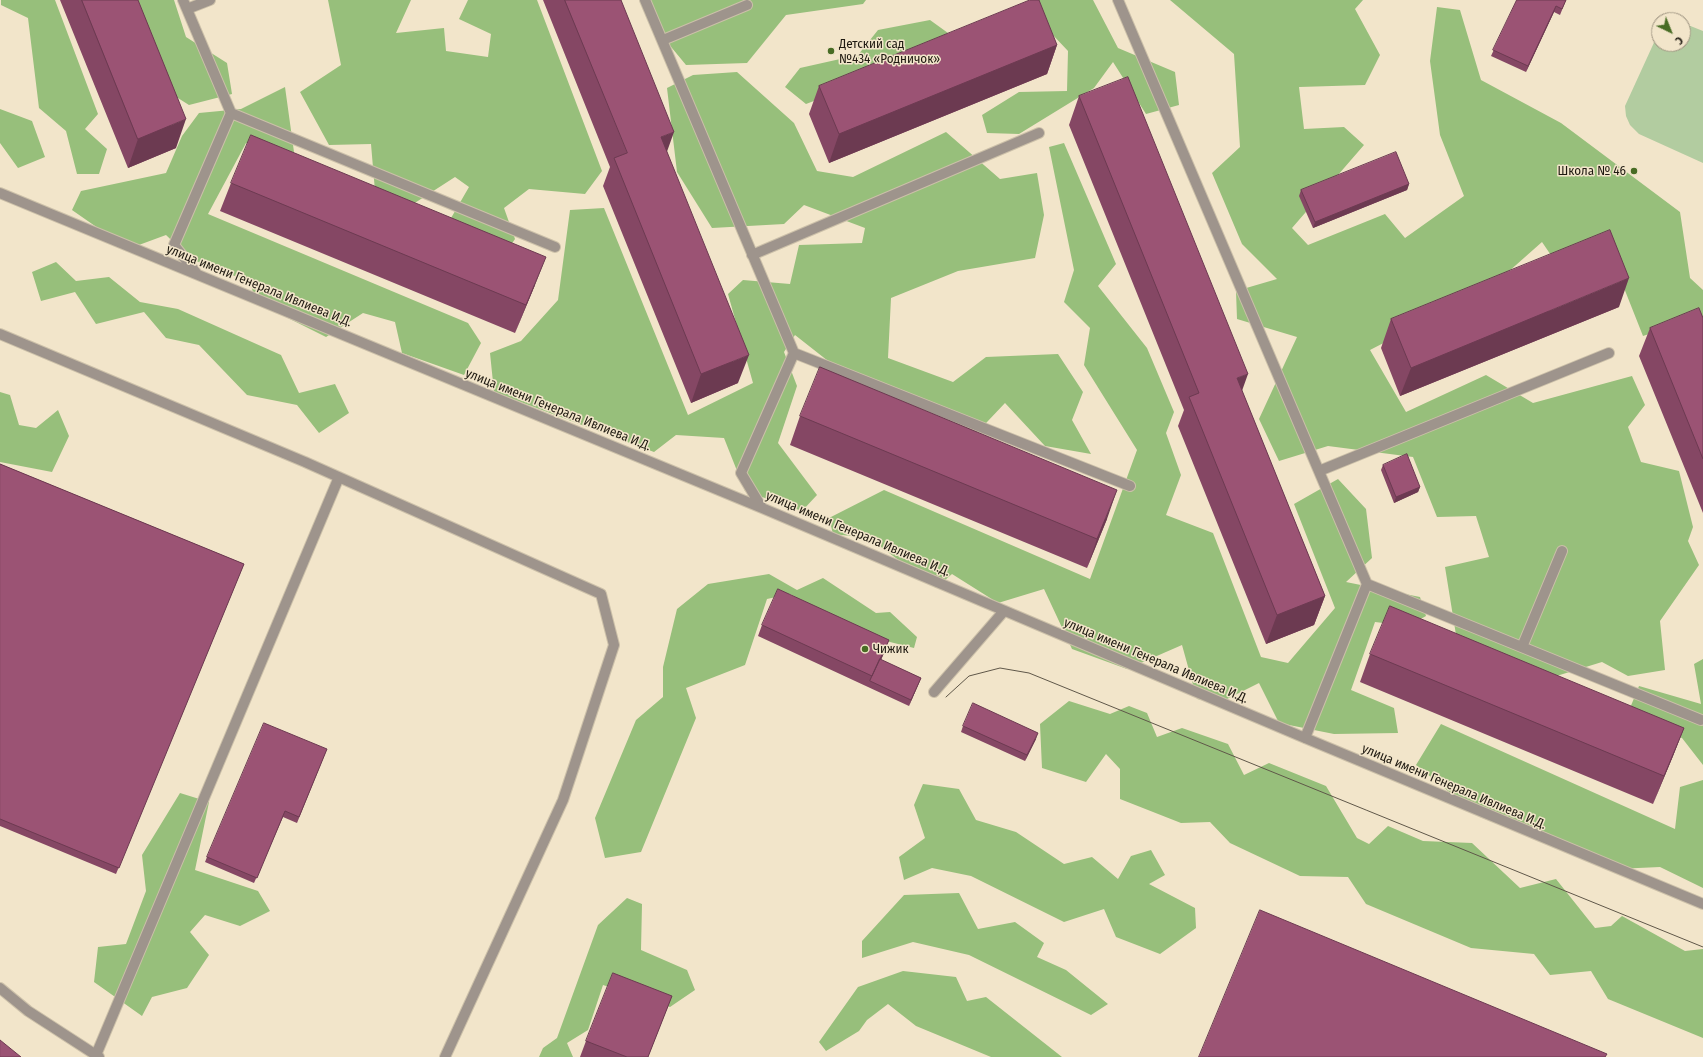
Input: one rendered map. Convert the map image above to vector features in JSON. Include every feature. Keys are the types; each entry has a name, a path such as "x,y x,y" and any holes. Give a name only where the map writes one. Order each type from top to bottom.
{"street":[{"path":"210,0 185,5 231,113 555,247"},
{"path":"645,0 794,353 1130,486"},
{"path":"1118,0 1366,584 1305,738"},
{"path":"663,40 747,5"},
{"path":"199,276 174,245 231,113"},
{"path":"752,255 1039,133"},
{"name":"улица имени Генерала Ивлиева И.Д.","path":"0,193 762,508 1305,738 1703,904"},
{"path":"0,334 339,477 601,594 614,644 563,800 445,1057"},
{"path":"762,508 740,473 794,353"},
{"path":"1319,471 1609,353"},
{"path":"0,988 28,1011 97,1056 339,477"},
{"path":"1522,647 1562,551"},
{"path":"1366,584 1701,720"},
{"path":"934,692 1004,611"}],"green space":[{"path":"1,0 55,0 98,114 85,129 107,149 99,174 77,174 66,131 39,108 28,18 1,5"},
{"path":"138,0 174,0 186,37 227,63 232,94 189,105 170,93"},
{"path":"328,0 411,0 396,33 444,28 446,51 488,57 491,34 459,19 468,0 537,0 602,171 585,194 529,189 504,208 515,239 504,255 447,225 469,187 455,177 407,208 375,191 371,144 329,145 300,92 341,65"},
{"path":"643,0 866,0 863,4 786,15 747,63 686,65 648,19"},
{"path":"1036,0 1093,0 1118,48 1175,72 1179,105 1146,114 1113,62 1094,88 1019,134 987,133 982,115 1019,92 1067,91 1068,51 1034,15"},
{"path":"1170,0 1363,0 1355,9 1380,55 1365,85 1299,87 1304,129 1344,127 1364,145 1292,228 1308,245 1385,214 1405,238 1464,196 1440,135 1430,61 1437,7 1460,10 1481,80 1561,123 1680,212 1690,278 1703,290 1703,331 1691,320 1643,336 1607,245 1559,267 1542,242 1490,288 1370,350 1406,412 1486,375 1533,403 1632,376 1645,405 1628,427 1641,462 1679,471 1693,527 1688,541 1699,565 1660,621 1665,670 1628,676 1602,662 1550,678 1457,641 1445,567 1489,557 1476,516 1437,517 1413,457 1328,446 1279,461 1259,419 1297,337 1237,319 1236,291 1277,279 1242,244 1212,173 1240,147 1234,54"},
{"path":"930,20 948,33 940,48 887,73 806,104 785,87 800,68 858,55 878,30"},
{"path":"1691,26 1703,31 1703,163 1639,134 1630,125 1626,116 1625,106 1651,49 1651,52 1691,52"},
{"path":"737,72 794,123 817,171 853,177 946,132 1000,179 1037,173 1044,215 1035,258 958,271 891,298 888,358 953,382 986,357 1058,354 1083,392 1072,420 1091,454 1045,446 1005,403 970,440 884,405 795,335 784,352 797,386 778,443 817,495 802,511 745,491 724,438 676,435 654,452 494,392 490,353 521,341 558,300 570,210 604,208 688,415 753,383 728,294 743,280 790,284 799,245 862,243 865,228 804,205 784,224 712,228 677,172 667,88 693,75"},
{"path":"285,87 294,152 280,158 246,143 208,214 468,323 481,343 464,375 402,353 395,322 363,313 326,337 256,302 250,282 191,259 166,235 128,249 72,210 81,191 166,173 182,136 199,113 241,109"},
{"path":"0,109 32,121 45,157 18,168 0,143"},
{"path":"1064,143 1116,264 1098,286 1147,348 1174,412 1166,433 1181,475 1166,515 1213,533 1261,657 1288,663 1335,608 1294,504 1338,479 1366,509 1372,558 1346,582 1420,597 1426,616 1408,626 1375,622 1351,690 1394,708 1398,733 1334,734 1279,723 1259,683 1219,703 1197,699 1182,645 1127,669 1072,649 1044,589 998,603 952,574 936,588 869,538 833,534 829,518 884,490 1090,579 1137,450 1084,365 1090,328 1064,302 1074,270 1049,147"},
{"path":"56,262 76,281 109,277 140,302 178,309 281,355 299,393 335,384 349,413 319,433 297,405 247,395 199,345 166,338 144,312 96,324 75,292 41,301 32,272"},
{"path":"0,392 10,395 19,425 36,428 58,410 69,436 52,472 0,462"},
{"path":"769,574 797,590 823,578 876,613 890,612 917,637 914,648 866,636 790,594 767,599 745,665 686,688 696,718 641,852 605,858 595,818 636,720 663,697 663,667 677,609 708,584"},
{"path":"1703,659 1703,765 1682,738 1628,713 1639,686 1701,704 1694,664"},
{"path":"1069,701 1110,714 1129,706 1147,713 1157,737 1182,728 1228,744 1244,775 1269,763 1326,786 1357,838 1369,844 1388,826 1423,841 1472,843 1520,888 1556,879 1595,928 1611,926 1622,916 1685,951 1703,949 1703,1038 1608,999 1591,971 1550,975 1534,954 1471,948 1366,904 1348,877 1300,876 1230,843 1210,822 1181,823 1120,799 1120,769 1106,754 1086,782 1042,768 1040,724"},
{"path":"1441,724 1675,829 1680,787 1703,780 1703,888 1660,867 1616,869 1480,817 1416,765"},
{"path":"923,784 959,789 976,820 1016,832 1064,864 1092,857 1118,879 1131,856 1151,850 1165,875 1149,884 1195,908 1196,928 1160,954 1116,937 1104,909 1064,922 971,876 932,868 904,880 899,857 925,838 914,805"},
{"path":"180,793 209,802 195,870 258,891 270,911 240,926 205,915 190,932 209,955 187,988 152,997 142,1016 94,982 98,947 126,944 146,891 142,855"},
{"path":"959,893 978,929 1015,922 1044,943 1037,957 1066,970 1108,1004 1091,1015 969,955 913,942 862,958 862,941 904,895"},
{"path":"627,898 642,904 641,950 687,970 695,990 670,1007 603,985 588,1030 567,1043 573,1057 539,1057 543,1048 557,1038 598,925"},
{"path":"903,971 956,977 967,1001 986,997 1062,1057 991,1057 916,1026 888,1004 867,1020 859,1031 826,1051 819,1042 858,987"}],"building":[{"path":"82,0 138,0 186,119 138,139"},
{"path":"565,0 621,0 674,132 661,137 749,355 701,374 614,158 627,153"},
{"path":"1030,0 1039,0 1057,45 839,134 819,86"},
{"path":"1517,0 1566,0 1562,9 1556,6 1528,66 1493,50"},
{"path":"1128,77 1248,374 1237,378 1325,596 1277,615 1189,397 1199,393 1079,96"},
{"path":"251,135 546,257 526,305 231,183"},
{"path":"1396,152 1409,184 1315,222 1301,190"},
{"path":"1610,230 1629,278 1411,368 1391,319"},
{"path":"1699,308 1703,318 1703,459 1650,328"},
{"path":"820,367 1117,490 1097,539 800,416"},
{"path":"1407,454 1420,487 1396,497 1383,465"},
{"path":"0,464 244,564 119,868 0,819"},
{"path":"778,589 889,640 872,676 762,625"},
{"path":"1390,606 1684,728 1664,776 1370,654"},
{"path":"880,659 921,678 911,700 870,681"},
{"path":"973,703 1038,733 1027,755 963,726"},
{"path":"264,723 327,749 299,817 285,811 257,878 207,857"},
{"path":"1260,910 1607,1054 1605,1057 1199,1057"},
{"path":"613,973 672,996 648,1057 627,1057 586,1041"},
{"path":"0,1040 21,1057 0,1057"}],"tram line":[{"path":"946,697 969,676 1000,668 1029,673 1703,947"}],"place":[{"name":"Детский сад №434 «Родничок»","path":"831,51"},
{"name":"Школа № 46","path":"1634,171"},
{"name":"Чижик","path":"865,649"}]}
